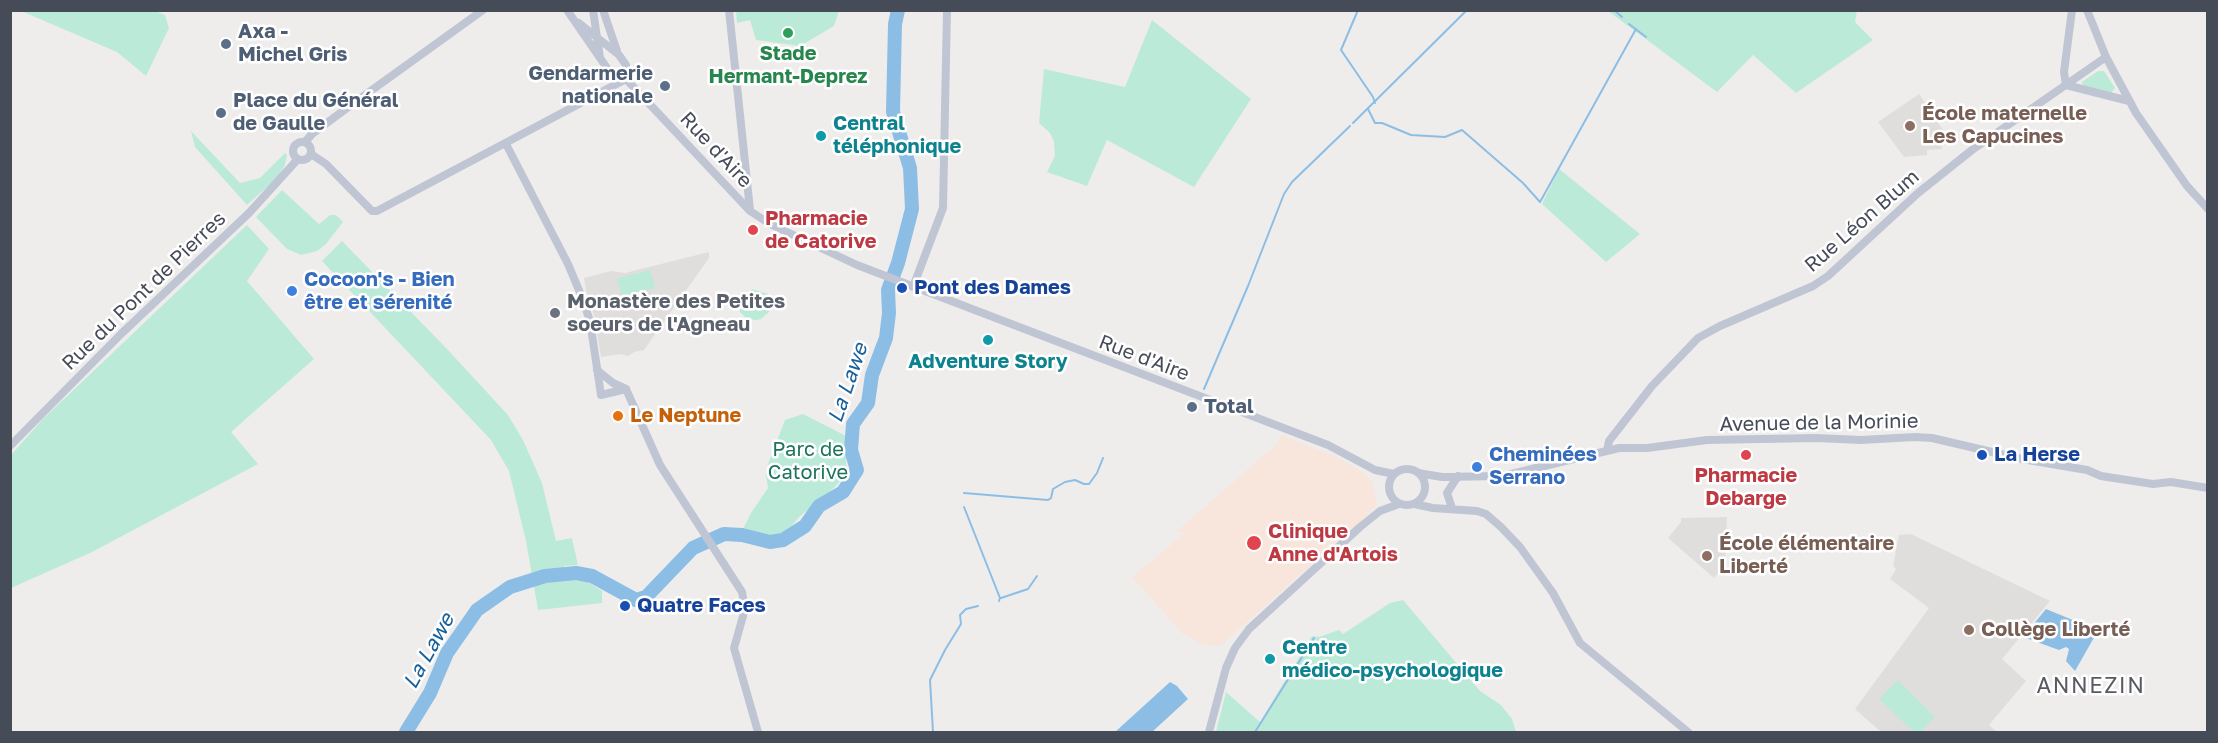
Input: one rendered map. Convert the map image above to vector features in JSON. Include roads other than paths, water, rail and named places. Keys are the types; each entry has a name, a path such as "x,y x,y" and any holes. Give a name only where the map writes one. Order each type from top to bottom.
{"street":[{"path":"305,142 340,113 483,10"},
{"path":"593,10 600,60"},
{"path":"603,10 619,55 626,65 626,79"},
{"path":"729,10 750,211"},
{"path":"913,287 943,208 946,10"},
{"path":"2072,10 2064,72 2066,85 2129,101"},
{"path":"2087,10 2106,57 2129,101 2187,186 2208,209"},
{"path":"569,14 619,55"},
{"path":"569,14 613,75 626,79"},
{"name":"Rue Léon Blum","path":"1607,451 1609,441 1666,370 1698,338 1720,326 1807,289 1828,276 1927,186 1972,150 2106,57"},
{"path":"311,154 304,160 298,159 294,156 294,147 300,142 310,145 311,154 326,164 372,211 384,209 626,79"},
{"name":"Rue d'Aire","path":"626,79 750,211 770,224 820,248 913,287 1328,445 1375,470 1394,474"},
{"path":"2115,97 2121,86"},
{"path":"506,144 568,264 581,295 590,321 600,391 626,389"},
{"name":"Rue du Pont de Pierres","path":"10,446 121,334 249,213 298,159"},
{"path":"597,370 613,383 626,389 660,465 745,599 745,609 734,648 758,732"},
{"path":"1618,430 1619,448"},
{"name":"Avenue de la Morinie","path":"1607,451 1707,440 1932,438 2022,459 2087,470 2101,476 2208,488"},
{"path":"1380,511 1394,474 1407,469 1442,477 1503,476 1607,451"},
{"name":"Rue d'Aire","path":"1375,470 1389,490"},
{"path":"1418,473 1424,489 1448,508"},
{"path":"1448,508 1447,493 1458,476"},
{"path":"1414,504 1424,489 1442,477"},
{"path":"1389,490 1400,504"},
{"path":"1209,732 1226,668 1242,638 1257,620 1380,511 1400,504 1414,504 1486,514 1520,547 1543,579 1580,644 1688,732"}],"water":[{"path":"2046,609 2085,625 2096,634 2075,671 2066,661 2069,649 2066,647 2059,650 2023,637"},
{"path":"1170,682 1177,686 1188,699 1152,732 1115,732"}],"waterway":[{"name":"La Lawe","path":"406,732 430,693 447,653 477,610 510,587 545,576 576,573 592,576 636,600 646,597 693,548 724,534 742,535 770,542 783,540 805,526 819,506 843,492 857,470 851,450 853,424 868,403 872,375 886,338 889,313 888,290 898,263 912,209 910,168 893,112 895,24 898,10"},
{"path":"1358,10 1341,50 1375,103"},
{"path":"1353,123 1467,10"},
{"path":"1614,10 1622,17"},
{"path":"1629,24 1646,37"},
{"path":"1368,109 1375,123 1382,123 1411,135 1445,137 1462,130 1523,183 1540,202 1636,29"},
{"path":"1204,389 1284,194 1292,182 1350,126"},
{"path":"964,493 1048,500 1051,498 1053,489 1065,482 1075,480 1089,484 1097,473 1103,458"},
{"path":"964,507 1000,598 999,601"},
{"path":"1001,598 1028,589 1037,576"},
{"path":"933,732 930,680 961,624 960,615 966,609 978,606"},
{"path":"1255,732 1314,638"}],"place":[{"name":"Stade Hermant-Deprez","path":"788,33"},
{"name":"Axa - Michel Gris","path":"226,44"},
{"name":"Gendarmerie nationale","path":"665,86"},
{"name":"Place du Général de Gaulle","path":"221,113"},
{"name":"École maternelle Les Capucines","path":"1910,126"},
{"name":"Central téléphonique","path":"821,136"},
{"name":"Pharmacie de Catorive","path":"753,230"},
{"name":"Pont des Dames","path":"902,288"},
{"name":"Cocoon's - Bien être et sérenité","path":"292,291"},
{"name":"Monastère des Petites soeurs de l'Agneau","path":"555,313"},
{"name":"Adventure Story","path":"988,340"},
{"name":"Total","path":"1192,407"},
{"name":"Le Neptune","path":"618,416"},
{"name":"Pharmacie Debarge","path":"1746,455"},
{"name":"La Herse","path":"1982,455"},
{"name":"Cheminées Serrano","path":"1477,467"},
{"name":"Clinique Anne d'Artois","path":"1254,543"},
{"name":"École élémentaire Liberté","path":"1707,556"},
{"name":"Quatre Faces","path":"625,606"},
{"name":"Collège Liberté","path":"1969,630"},
{"name":"Centre médico-psychologique","path":"1270,659"}],"district":[{"name":"ANNEZIN","path":"2091,686"}],"park label":[{"name":"Parc de Catorive","path":"808,462"}]}
